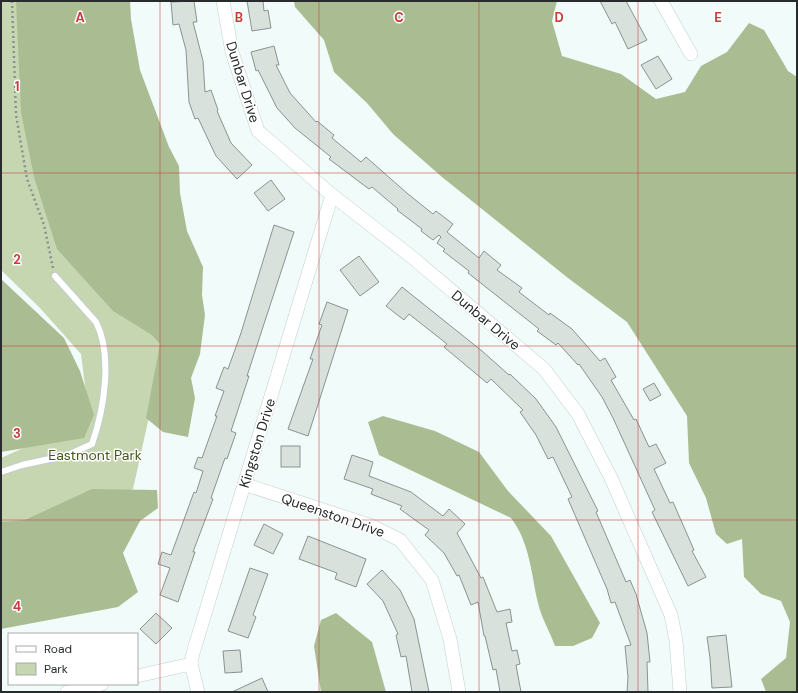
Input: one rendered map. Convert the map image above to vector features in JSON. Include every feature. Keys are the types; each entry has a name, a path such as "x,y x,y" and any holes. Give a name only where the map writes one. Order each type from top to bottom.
{"street":[{"name":"Dunbar Drive","path":"223,1 232,52 258,131 332,195 413,258 544,369 578,414 611,478 670,615 676,640 680,692"},
{"path":"661,1 691,54"},
{"name":"Kingston Drive","path":"191,664 332,195"},
{"name":"Queenston Drive","path":"244,484 372,526 400,540 432,580 450,639 459,692"},
{"path":"138,676 191,664 198,692"},
{"path":"66,692 98,685"}],"lane":[{"path":"1,472 22,465 68,455 92,444 98,427 106,358 101,331 96,322 55,276"}],"path":[{"path":"12,1 16,115 27,179 44,225 55,276"}],"green space":[{"name":"Eastmont Park","path":"1,1 24,1 167,336 133,489 1,533 1,458 48,437 87,402 81,354 40,308 1,270"},
{"path":"16,1 130,1 131,19 140,70 169,147 179,166 180,193 187,231 203,267 202,295 205,315 200,354 191,378 195,398 188,437 163,432 146,418 160,344 152,335 113,311 57,249 34,177 21,112"},
{"path":"294,1 557,1 552,21 562,56 621,74 656,99 685,92 701,66 727,52 749,23 764,30 788,71 797,77 797,692 766,692 761,679 786,658 790,622 781,601 761,594 744,577 742,539 727,544 716,534 706,498 689,463 687,416 627,322 568,278 442,177 393,134 367,103 334,72 324,40 295,7"},
{"path":"1,279 64,338 80,371 94,415 84,438 1,452"},
{"path":"383,416 435,431 479,452 508,491 551,536 600,623 592,638 573,646 555,646 539,608 526,548 511,518 379,455 368,422"},
{"path":"92,489 157,490 158,508 140,521 123,553 138,592 118,607 1,629 1,522 25,520"},
{"path":"336,613 372,642 386,692 321,692 314,646 321,620"}],"building":[{"path":"194,1 197,22 193,22 203,61 205,92 211,90 218,110 217,111 231,143 252,165 237,179 216,156 198,118 195,119 189,102 186,50 179,24 173,25 171,2"},
{"path":"247,1 263,1 264,11 268,10 271,28 252,31"},
{"path":"600,1 626,1 647,40 628,49 615,22 612,24"},
{"path":"274,46 279,65 276,65 290,93 316,122 317,121 334,135 332,138 361,162 366,157 433,214 436,211 453,224 447,232 479,258 484,251 501,265 497,270 522,288 519,292 549,315 550,313 572,329 600,361 605,358 616,377 611,380 634,420 636,419 649,447 656,444 666,463 654,469 670,503 673,502 694,550 692,551 706,577 688,586 652,512 655,510 613,418 602,397 579,364 578,365 558,343 556,345 537,331 539,329 468,273 469,271 443,251 445,249 437,243 441,237 439,235 433,240 372,187 369,189 329,159 331,157 295,128 277,108 258,70 256,71 251,52"},
{"path":"658,56 672,79 656,89 641,65"},
{"path":"271,180 285,199 268,211 254,193"},
{"path":"274,225 294,232 247,376 249,376 231,431 236,433 227,459 225,458 211,498 213,499 193,552 195,552 178,602 160,595 170,568 158,564 162,552 171,555 194,492 196,493 203,471 194,468 198,457 202,458 224,391 216,388 224,367 228,369 241,333"},
{"path":"359,256 379,282 360,296 340,270"},
{"path":"402,287 482,351 509,375 510,374 536,399 556,427 598,511 596,512 626,582 630,580 636,594 647,633 650,662 647,662 648,692 627,692 628,677 625,646 631,645 615,602 611,603 607,589 568,499 572,497 553,457 548,459 536,435 520,412 523,410 491,379 487,383 444,347 447,344 409,314 404,320 386,306"},
{"path":"327,302 348,310 308,436 288,429 313,359 310,359 322,325 319,324"},
{"path":"654,383 661,395 650,401 643,389"},
{"path":"281,446 300,446 300,467 281,467"},
{"path":"352,455 373,462 369,476 411,492 443,516 449,509 465,524 457,533 481,578 483,577 497,612 510,609 512,622 506,623 512,651 517,650 520,664 516,665 521,692 500,692 496,669 493,670 484,636 478,602 471,605 459,575 457,576 444,553 425,535 429,530 400,509 402,506 371,494 373,489 344,479"},
{"path":"264,524 283,534 273,554 254,545"},
{"path":"308,536 366,559 356,587 335,579 337,573 299,559"},
{"path":"250,568 268,574 253,615 256,617 248,638 228,631"},
{"path":"382,570 400,590 414,619 429,692 412,692 406,656 401,657 396,635 398,634 383,601 367,584"},
{"path":"156,613 172,628 156,644 140,629"},
{"path":"726,635 732,687 712,688 707,637"},
{"path":"240,650 242,672 225,673 223,651"},
{"path":"262,678 268,692 232,692"}]}
